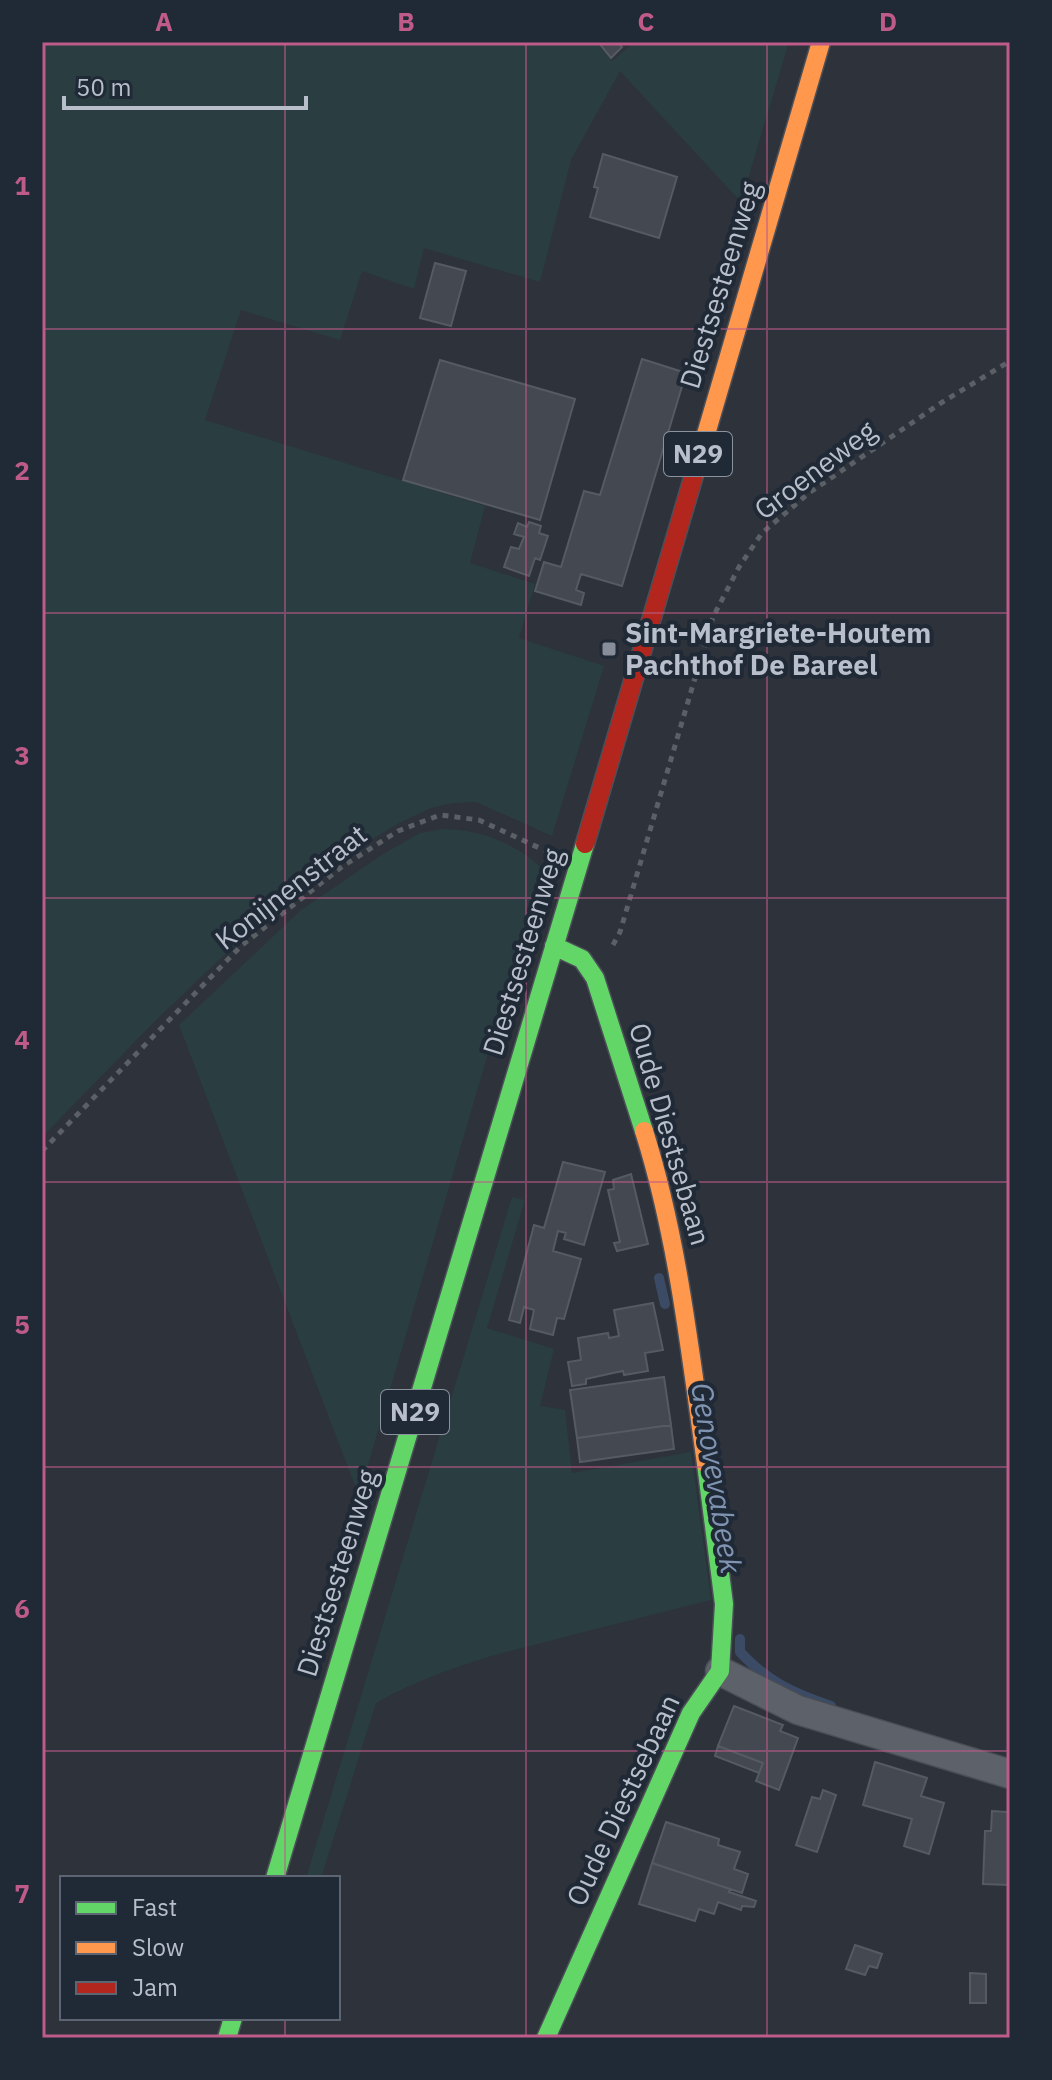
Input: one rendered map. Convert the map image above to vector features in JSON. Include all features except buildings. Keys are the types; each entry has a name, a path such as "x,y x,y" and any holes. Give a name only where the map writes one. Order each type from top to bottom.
{"main road":[{"name":"Diestsesteenweg","path":"276,1876 821,42"},
{"name":"Oude Diestsebaan","path":"546,2038 691,1713 720,1671 724,1604 677,1262 657,1172 595,978 582,959 554,946"}],"street":[{"path":"720,1671 798,1710 1010,1774"}],"path":[{"name":"Groeneweg","path":"595,978 620,932 713,617 739,567 762,533 809,493 941,403 1010,361"},
{"name":"Konijnenstraat","path":"42,1151 241,946 343,866 398,831 440,815 479,820 578,867"}],"green space":[{"path":"42,42 596,42 612,61 631,42 789,42 741,202 620,71 571,160 540,282 424,248 414,289 362,271 340,340 241,310 205,420 485,506 470,563 535,584 519,638 604,666 552,836 476,802 431,808 399,823 320,871 263,918 157,1019 42,1137"},
{"path":"443,829 496,839 520,851 542,868 359,1496 179,1025 301,910 383,854 420,833"},
{"path":"512,1197 525,1200 487,1328 554,1349 540,1406 565,1410 572,1473 691,1452 711,1600 489,1657 420,1681 376,1703 322,1876 307,1876"}],"waterway":[{"name":"Genovevabeek","path":"659,1278 665,1304"},
{"name":"Genovevabeek","path":"740,1639 740,1652 771,1679 831,1706"}],"traffic: fast":[{"path":"276,1876 585,844"},
{"path":"554,946 582,959 595,978 644,1131"},
{"path":"546,2038 691,1713 720,1671 724,1604 706,1464"},
{"path":"227,2038 232,2020"}],"traffic: slow":[{"path":"694,475 821,42"},
{"path":"644,1131 674,1254 706,1464"}],"traffic: jam":[{"path":"585,844 694,475"}],"place":[{"name":"Sint-Margriete-Houtem Pachthof De Bareel","path":"609,649"}]}
